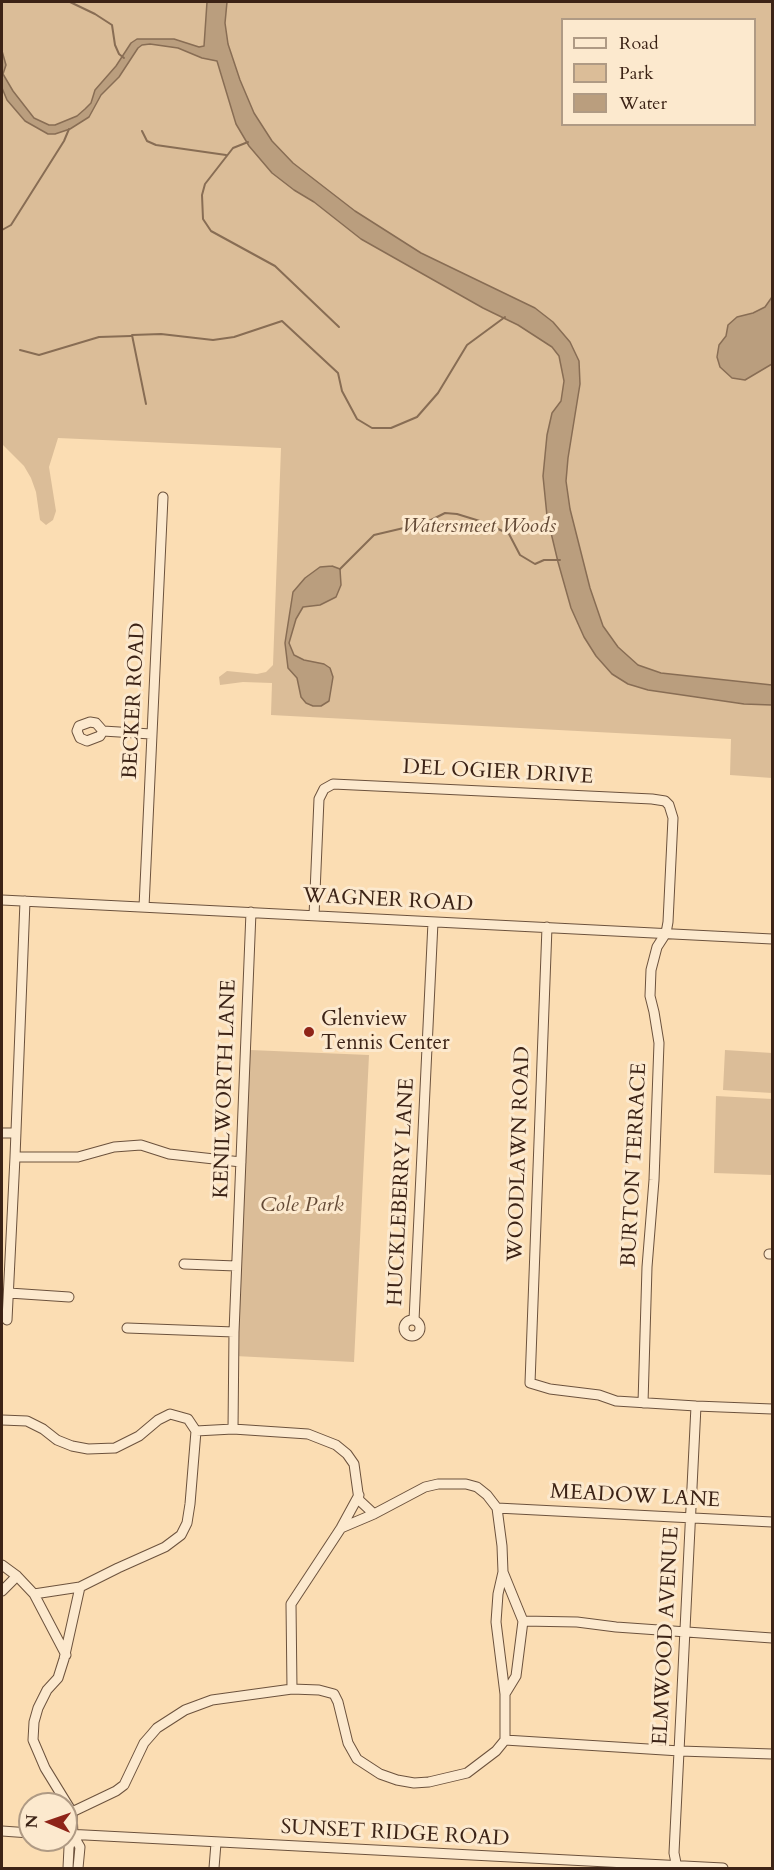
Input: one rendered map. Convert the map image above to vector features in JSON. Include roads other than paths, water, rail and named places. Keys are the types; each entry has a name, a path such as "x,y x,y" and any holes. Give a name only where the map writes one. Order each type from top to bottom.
{"street":[{"name":"BECKER ROAD","path":"144,907 163,498"},
{"path":"103,731 151,734"},
{"name":"DEL OGIER DRIVE","path":"314,916 319,799 324,789 340,783 665,801 672,810 673,818 666,933"},
{"name":"WAGNER ROAD","path":"2,900 772,939"},
{"path":"7,1320 24,901"},
{"name":"KENILWORTH LANE","path":"234,1429 236,1266 251,912"},
{"name":"HUCKLEBERRY LANE","path":"414,1320 433,922"},
{"name":"WOODLAWN ROAD","path":"547,927 530,1383 550,1389 599,1395 616,1401 643,1402"},
{"name":"BURTON TERRACE","path":"643,1402 647,1267 654,1180 659,1043 650,996 651,970 657,947 666,933"},
{"path":"2,1133 16,1133"},
{"path":"15,1157 78,1157 114,1147 141,1145 169,1154 240,1162"},
{"path":"184,1264 236,1266"},
{"path":"9,1293 69,1297"},
{"path":"127,1328 234,1332"},
{"path":"643,1402 772,1409"},
{"name":"ELMWOOD AVENUE","path":"677,1867 674,1853 696,1406"},
{"path":"2,1420 27,1421 43,1429 57,1440 88,1449 115,1448 139,1436 158,1420 170,1414 188,1419 196,1431 190,1504 187,1523 181,1534 165,1547 80,1587 34,1594"},
{"path":"196,1431 234,1429 308,1434 336,1445 354,1464 362,1504 374,1514"},
{"path":"78,1809 124,1785 144,1743 157,1728 185,1710 212,1700 292,1689 319,1690 334,1694 348,1743 357,1760 380,1774 398,1780 429,1782 467,1773 496,1751 505,1740 505,1695 496,1622 498,1594 503,1572 502,1546 496,1508 477,1487 452,1483 425,1487 374,1514 341,1528"},
{"path":"292,1689 291,1604 341,1528 359,1495"},
{"name":"MEADOW LANE","path":"496,1508 772,1522"},
{"path":"2,1565 17,1576 34,1594 66,1655"},
{"path":"503,1572 523,1621 516,1676 505,1695"},
{"path":"2,1592 17,1576"},
{"path":"60,1792 45,1768 33,1740 34,1722 47,1690 58,1678 66,1655 80,1587"},
{"path":"523,1621 577,1622 616,1628 772,1638"},
{"path":"505,1740 680,1751 772,1754"},
{"path":"2,1831 18,1832"},
{"name":"SUNSET RIDGE ROAD","path":"78,1835 562,1864 723,1869"},
{"path":"214,1869 216,1843"},
{"path":"78,1845 80,1847 78,1869"},
{"path":"68,1869 69,1852"}],"water":[{"path":"207,2 227,2 225,23 228,44 240,80 254,113 272,141 293,163 355,211 421,253 535,308 553,322 570,342 579,361 580,384 566,481 570,509 590,588 603,626 618,647 638,665 661,673 772,685 772,705 744,704 648,690 628,684 612,674 596,656 584,637 571,608 547,516 543,476 547,435 552,413 561,401 564,381 559,356 552,347 518,325 483,308 361,239 272,173 249,146 236,124 217,61 202,58 178,48 142,45 119,77 101,95 89,117 70,129 55,134 48,134 25,121 7,100 2,88 2,51 6,65 3,74 13,91 34,118 49,125 55,125 77,116 91,103 95,90 116,66 131,43 137,39 174,39 199,47 204,46"},
{"path":"772,297 772,364 745,380 732,378 720,367 717,357 719,345 726,336 728,325 737,317 765,307"},
{"path":"332,566 340,569 341,585 336,597 320,605 303,607 296,619 289,643 294,655 330,668 333,677 329,701 321,706 313,706 301,697 297,678 288,668 285,643 293,592 305,578 320,567"}],"waterway":[{"path":"70,2 112,25 115,45 119,54 124,58"},
{"path":"2,230 11,225 64,141 69,129"},
{"path":"142,131 147,141 156,145 226,155"},
{"path":"248,142 233,148 205,184 202,195 203,219 211,231 275,266 339,327"},
{"path":"146,404 132,335 161,334 213,340 234,337 282,321 338,373 342,391 357,419 372,428 391,428 417,417 438,393 467,345 505,317"},
{"path":"20,350 39,355 99,337 131,336"},
{"path":"340,569 374,535 425,523 445,513 483,522 509,534 520,555 535,564 544,560 560,560"}],"place":[{"name":"Glenview Tennis Center","path":"309,1032"}],"park label":[{"name":"Watersmeet Woods","path":"479,527"},
{"name":"Cole Park","path":"302,1206"}]}
